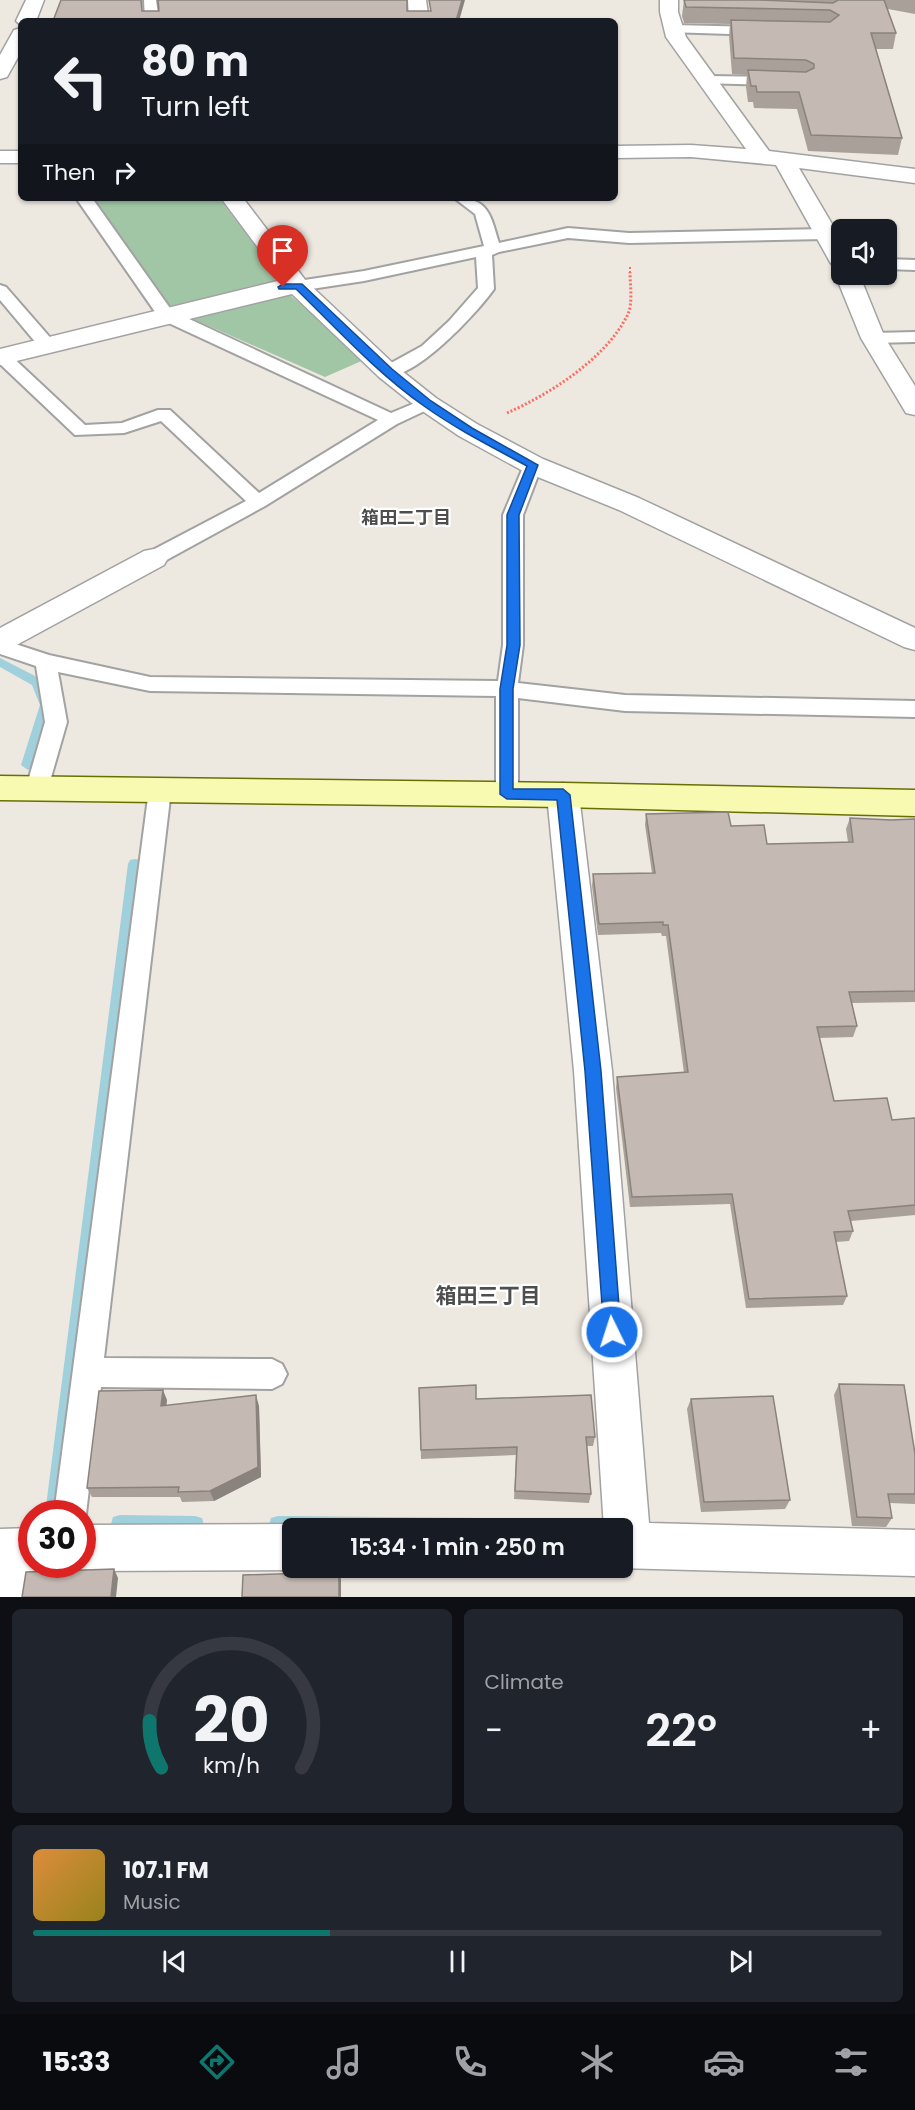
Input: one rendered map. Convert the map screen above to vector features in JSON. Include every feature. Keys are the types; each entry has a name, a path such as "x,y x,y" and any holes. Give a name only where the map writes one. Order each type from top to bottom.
{"street":[{"path":"27,18 35,0"},
{"path":"417,0 419,18"},
{"path":"673,4 676,37 706,80 772,158 831,244"},
{"path":"0,73 18,40"},
{"path":"618,152 691,151 772,158 915,176"},
{"path":"0,157 18,157"},
{"path":"234,201 298,286 388,372 427,403 468,430 533,465 629,504 915,640"},
{"path":"851,285 873,338 915,407"},
{"path":"1,357 283,287 298,286"},
{"path":"0,641 154,558"},
{"path":"0,788 507,794 915,803"},
{"path":"563,795 593,1071 623,1518"},
{"path":"633,1546 915,1553"},
{"path":"96,1548 282,1547"}],"lane":[{"path":"150,0 152,18"},
{"path":"674,28 768,31"},
{"path":"706,80 792,82"},
{"path":"86,201 166,315 391,420"},
{"path":"388,372 428,350 455,325 486,289 489,251 482,212 466,201"},
{"path":"298,286 363,276 568,233 629,237 825,234"},
{"path":"897,264 915,265"},
{"path":"0,290 48,346"},
{"path":"873,338 915,338"},
{"path":"1,357 81,431 124,428 164,414 258,502"},
{"path":"154,558 258,502 391,420 427,403"},
{"path":"507,794 507,689 513,645 513,515 533,465"},
{"path":"0,646 46,662 150,684 507,689 626,703 915,709"},
{"path":"37,788 56,722 46,662"},
{"path":"72,1500 160,790"},
{"path":"87,1372 272,1374"},
{"path":"9,1597 14,1551"}],"path":[{"path":"468,430 532,402 573,375 609,342 629,312 629,237"}],"green space":[{"path":"96,201 221,201 278,276 272,284 180,308 169,307"},
{"path":"282,294 290,295 366,359 325,377 193,319"}],"building":[{"path":"61,0 141,0 142,11 159,11 158,0 407,0 407,11 431,11 429,0 462,0 457,18 54,18"},
{"path":"684,0 833,3 838,0 884,0 896,33 871,33 902,138 811,135 799,92 757,92 756,86 751,86 748,70 806,72 814,68 814,64 806,60 734,58 731,20 830,22 839,15 830,10 686,7"},
{"path":"728,812 731,826 764,825 767,844 853,842 850,818 915,819 915,991 849,992 857,1026 817,1027 834,1101 887,1098 892,1120 915,1118 915,1205 848,1211 853,1231 834,1232 847,1296 749,1299 732,1194 632,1197 617,1077 688,1072 668,925 663,925 663,922 599,924 593,874 655,873 646,814"},
{"path":"839,1384 904,1385 915,1454 915,1494 888,1494 892,1518 857,1517"},
{"path":"476,1385 476,1399 591,1395 595,1437 586,1437 591,1494 515,1491 517,1447 421,1450 419,1388"},
{"path":"163,1390 161,1406 256,1395 258,1467 210,1491 178,1492 179,1487 87,1488 99,1391"},
{"path":"773,1396 790,1500 704,1502 691,1399"},
{"path":"114,1569 111,1597 22,1597 25,1578 96,1578 96,1570"},
{"path":"282,1574 282,1578 339,1578 339,1597 242,1597 243,1575"}],"waterway":[{"path":"0,662 37,682 46,705 28,765"},
{"path":"56,1500 135,864"},
{"path":"120,1524 195,1525"},
{"path":"278,1525 282,1525"}],"district":[{"name":"箱田二丁目","path":"406,517"},
{"name":"箱田三丁目","path":"488,1295"}],"route":[{"path":"283,287 298,286 388,372 427,403 468,430 533,465 513,515 513,645 507,689 507,794 563,795 593,1071 612,1332"}]}
